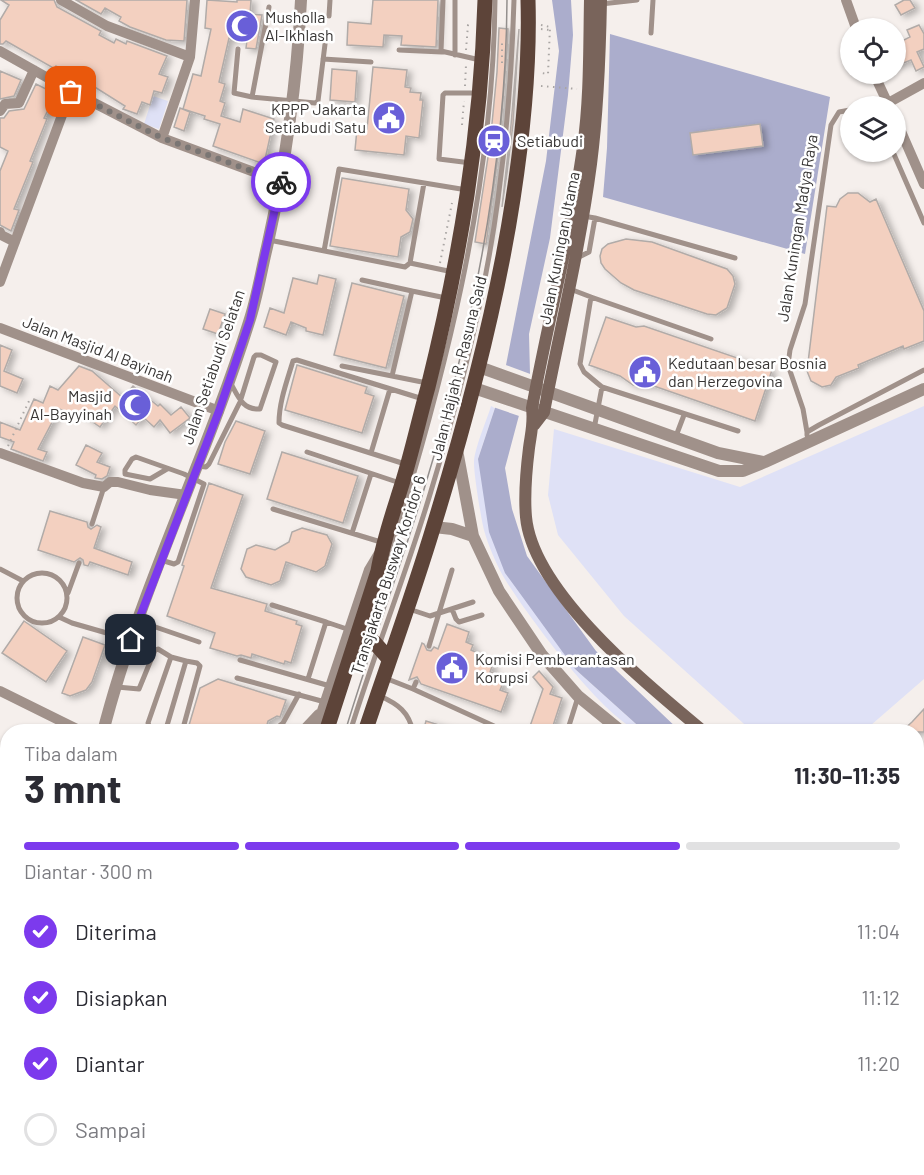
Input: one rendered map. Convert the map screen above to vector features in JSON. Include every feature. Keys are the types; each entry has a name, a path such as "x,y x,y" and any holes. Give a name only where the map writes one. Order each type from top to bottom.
{"main road":[{"name":"Jalan Hajjah R. Rasuna Said","path":"329,724 378,571 424,400 448,299 473,164 480,93 485,0"},
{"name":"Jalan Hajjah R. Rasuna Said","path":"368,724 389,659 386,638 406,608 434,527 457,449 474,388 503,261 519,158 527,60 528,0"},
{"name":"Jalan Kuningan Utama","path":"597,1 583,145 584,216 569,258 534,408 534,425 525,484 526,519 532,545 548,573 598,636 695,724"},
{"path":"358,635 374,642 386,638 389,659"}],"street":[{"path":"60,0 107,26 190,57"},
{"path":"162,138 190,57 195,0"},
{"name":"Jalan Setiabudi Selatan","path":"106,724 115,687 131,640 219,411 250,320 281,182 292,102 301,0"},
{"path":"846,0 852,18"},
{"path":"0,51 71,92 162,138 281,182"},
{"path":"0,111 5,104 19,104 34,70"},
{"path":"903,96 924,83"},
{"path":"0,280 71,92"},
{"path":"906,143 924,184"},
{"path":"0,232 1,235 15,242"},
{"name":"Jalan Masjid Al Bayinah","path":"0,328 219,411"},
{"path":"479,367 717,453 765,462"},
{"path":"474,388 719,471 742,471 765,462 808,437 924,389"},
{"path":"457,449 473,536 499,591 542,655 578,696 612,724"},
{"path":"2,453 83,483 104,487 110,482 118,482 150,490 186,495"},
{"path":"434,527 453,529 473,536"},
{"name":"Jalan Hajjah R. Rasuna Said","path":"319,724 330,686 358,635"},
{"path":"0,691 67,724"},
{"path":"310,724 324,707"}],"lane":[{"path":"328,16 330,0"},
{"path":"442,52 443,0"},
{"path":"455,0 455,55"},
{"name":"Transjakarta Busway Koridor 6","path":"334,724 358,635 422,447 469,253 479,197 489,107 495,0"},
{"name":"Transjakarta Busway Koridor 6","path":"353,724 386,638 435,480 469,350 486,272 498,198 508,110 514,0"},
{"path":"597,1 622,3 637,0"},
{"path":"651,33 653,0"},
{"path":"252,97 269,7"},
{"path":"238,49 234,93 311,104 318,101 326,36"},
{"path":"399,50 442,52 482,60"},
{"path":"323,59 371,62"},
{"path":"473,164 439,159 443,95 445,93 480,93"},
{"name":"Jalan Kuningan Madya Raya","path":"808,437 803,409 788,365 790,350 805,304 831,125 840,112"},
{"path":"897,162 924,223"},
{"path":"324,251 339,169 469,190"},
{"path":"268,240 405,267 410,263 424,183"},
{"path":"569,258 589,252 584,216 735,258"},
{"path":"410,263 453,272"},
{"path":"362,280 448,299"},
{"path":"563,287 711,339"},
{"path":"392,376 412,291"},
{"path":"591,297 580,364 584,372 602,387 738,431"},
{"path":"167,469 150,479 125,474 132,459 136,457 167,469 195,472 207,467 240,402 254,357 261,355 275,361 276,365 260,409 256,410 240,402 229,381"},
{"path":"407,465 279,423 283,397 293,361 297,360 424,400"},
{"path":"342,366 428,384"},
{"path":"808,437 924,370"},
{"path":"594,429 602,387"},
{"path":"370,453 390,389"},
{"path":"676,438 684,415"},
{"path":"307,452 402,483"},
{"path":"161,560 174,564 178,562 204,486 195,472"},
{"path":"352,533 371,474"},
{"path":"92,524 104,487"},
{"path":"273,509 352,533 383,547"},
{"path":"174,527 189,532"},
{"path":"67,595 61,582 49,574 35,574 22,581 18,588 16,603 24,616 38,623 53,621 66,608 67,595 79,563"},
{"path":"0,569 22,581"},
{"path":"429,646 452,570"},
{"path":"406,608 430,616 473,602"},
{"path":"272,605 358,635"},
{"path":"452,609 459,622 482,615"},
{"path":"59,617 131,640"},
{"path":"138,621 199,642"},
{"path":"308,679 326,622"},
{"path":"115,687 139,689 155,650 158,649 171,657 197,663 200,666 182,724"},
{"path":"148,724 171,657"},
{"path":"240,660 330,686"},
{"path":"167,724 186,661"},
{"path":"383,677 490,724"},
{"path":"237,678 299,694 324,707"},
{"path":"413,689 416,682"},
{"path":"282,724 299,694"},
{"path":"377,694 405,711 412,724"},
{"path":"569,724 578,696"}],"path":[{"path":"541,25 550,27 548,74 542,74"},
{"path":"541,86 573,89"},
{"path":"462,135 464,100"},
{"path":"446,231 452,201"},
{"path":"2,453 29,401"}],"shaded area":[{"path":"552,0 571,0 573,35 568,95 550,238 529,334 530,374 505,468 512,509 527,556 596,651 673,724 636,724 575,669 505,573 489,532 478,459 506,365 546,161 559,51"},
{"path":"610,34 830,97 805,254 603,197 607,148"},
{"path":"153,96 168,101 159,129 144,124"},
{"path":"491,406 495,408 478,459 575,669 636,724 626,724 590,691 547,639 503,576 484,530 474,463 478,443"},
{"path":"924,406 924,679 872,724 744,724 624,616 558,535 548,495 554,429 740,487"}],"pier":[{"path":"503,364 533,375 522,417 493,407"}],"building":[{"path":"1,0 54,0 57,7 101,31 99,35 114,43 116,39 126,44 127,41 167,56 159,74 168,77 162,93 154,91 150,105 142,102 137,114 123,109 125,106 82,79 56,66 55,69 6,41 0,44 0,20 9,5"},
{"path":"76,0 187,0 184,41 166,40 130,27 119,21 121,17 105,8 101,14"},
{"path":"207,0 237,2 237,0 251,0 250,14 262,15 256,49 246,48 247,40 229,38 219,82 225,84 220,101 225,103 221,116 240,122 243,109 274,119 264,164 213,146 220,124 183,109 193,74 201,76 211,29 205,28"},
{"path":"373,0 438,0 436,47 401,45 402,36 384,35 383,47 347,45 348,22 371,24"},
{"path":"904,0 910,0 915,8 901,15 895,5"},
{"path":"919,25 924,34 924,49 917,52 924,67 916,71 911,60 906,62 906,39 910,37 907,30"},
{"path":"499,28 508,29 507,50 499,149 486,244 475,242 490,144"},
{"path":"519,29 513,124 502,207 511,125"},
{"name":"KPPP Jakarta Setiabudi Satu","path":"373,67 407,70 405,87 411,88 410,92 421,93 420,100 423,100 419,138 406,136 404,155 355,150 357,129 367,129"},
{"path":"332,69 357,71 355,102 330,100"},
{"path":"0,71 21,80 14,96 0,99"},
{"path":"36,84 56,94 44,118 47,119 30,161 33,162 14,209 19,210 11,231 0,225 0,171 8,151 0,147 0,118 4,118 9,111 24,109"},
{"path":"180,108 190,112 184,131 174,127"},
{"path":"760,124 763,146 693,155 690,133"},
{"path":"342,178 409,189 406,210 413,219 410,232 401,237 398,257 330,246"},
{"path":"848,193 858,193 870,202 876,199 924,311 924,341 904,349 903,346 858,365 859,368 836,377 831,385 822,387 811,381 807,371 827,206 836,207 840,199"},
{"path":"626,239 652,242 727,269 733,276 735,284 727,308 716,315 707,314 634,290 621,283 605,269 600,256 602,249 608,244"},
{"path":"319,275 336,279 323,335 306,331 306,328 291,322 286,335 264,327 270,308 284,313 293,278 317,284"},
{"path":"352,283 404,296 386,368 334,355"},
{"path":"210,309 225,314 218,334 203,329"},
{"path":"606,317 636,327 644,326 772,370 755,421 654,386 633,385 620,376 589,365"},
{"path":"0,345 12,350 4,371 23,379 17,393 0,386"},
{"path":"297,365 367,387 365,393 374,396 362,433 285,410"},
{"path":"79,366 92,371 123,398 133,386 158,406 160,404 171,415 181,407 190,418 170,433 160,420 154,427 143,417 136,425 115,406 100,427 81,414 73,411 72,414 59,409 38,449 47,452 43,461 11,449 14,442 0,437 0,422 20,430 34,399 43,403 50,386 58,390"},
{"path":"236,421 265,431 250,474 218,464 225,442"},
{"path":"86,445 102,453 97,462 110,467 107,476 102,479 95,478 96,475 76,465"},
{"path":"282,452 358,476 343,523 267,499"},
{"path":"209,483 243,495 211,588 267,604 265,611 297,621 296,624 302,626 291,663 285,661 284,664 252,654 251,658 237,656 210,648 215,633 167,616"},
{"path":"50,511 87,522 91,529 97,525 101,527 94,548 132,562 128,575 90,562 88,566 84,565 80,558 74,562 38,550"},
{"path":"302,528 327,535 332,544 325,566 316,572 286,562 280,581 271,585 246,577 241,569 247,549 256,545 275,550 289,542 292,532"},
{"path":"24,621 67,651 46,682 2,653"},
{"name":"Komisi Pemberantasan Korupsi","path":"447,624 469,632 466,642 473,645 471,650 480,654 478,659 493,664 490,672 499,675 497,681 503,683 500,690 508,693 501,712 421,684 417,677 409,680 422,643 427,650 431,651 434,647 438,649"},
{"path":"83,637 105,645 92,682 86,690 70,696 62,693"},
{"path":"539,671 553,687 550,694 562,698 554,724 531,724 543,689 533,677"},
{"path":"218,679 286,700 280,717 277,716 268,721 267,724 189,724 200,688"},
{"path":"924,709 924,724 910,724"}],"tram line":[{"path":"348,724 425,486 472,307 484,246 501,123 507,0"}],"way so far":[{"path":"71,92 162,138 281,182"}],"place":[{"name":"Musholla Al-Ikhlash","path":"242,26"},
{"name":"KPPP Jakarta Setiabudi Satu","path":"389,118"},
{"name":"Setiabudi","path":"494,141"},
{"name":"Kedutaan besar Bosnia dan Herzegovina","path":"645,372"},
{"name":"Masjid Al-Bayyinah","path":"135,405"},
{"name":"Komisi Pemberantasan Korupsi","path":"452,668"}],"route":[{"path":"131,640 219,411 250,320 281,182"}]}
